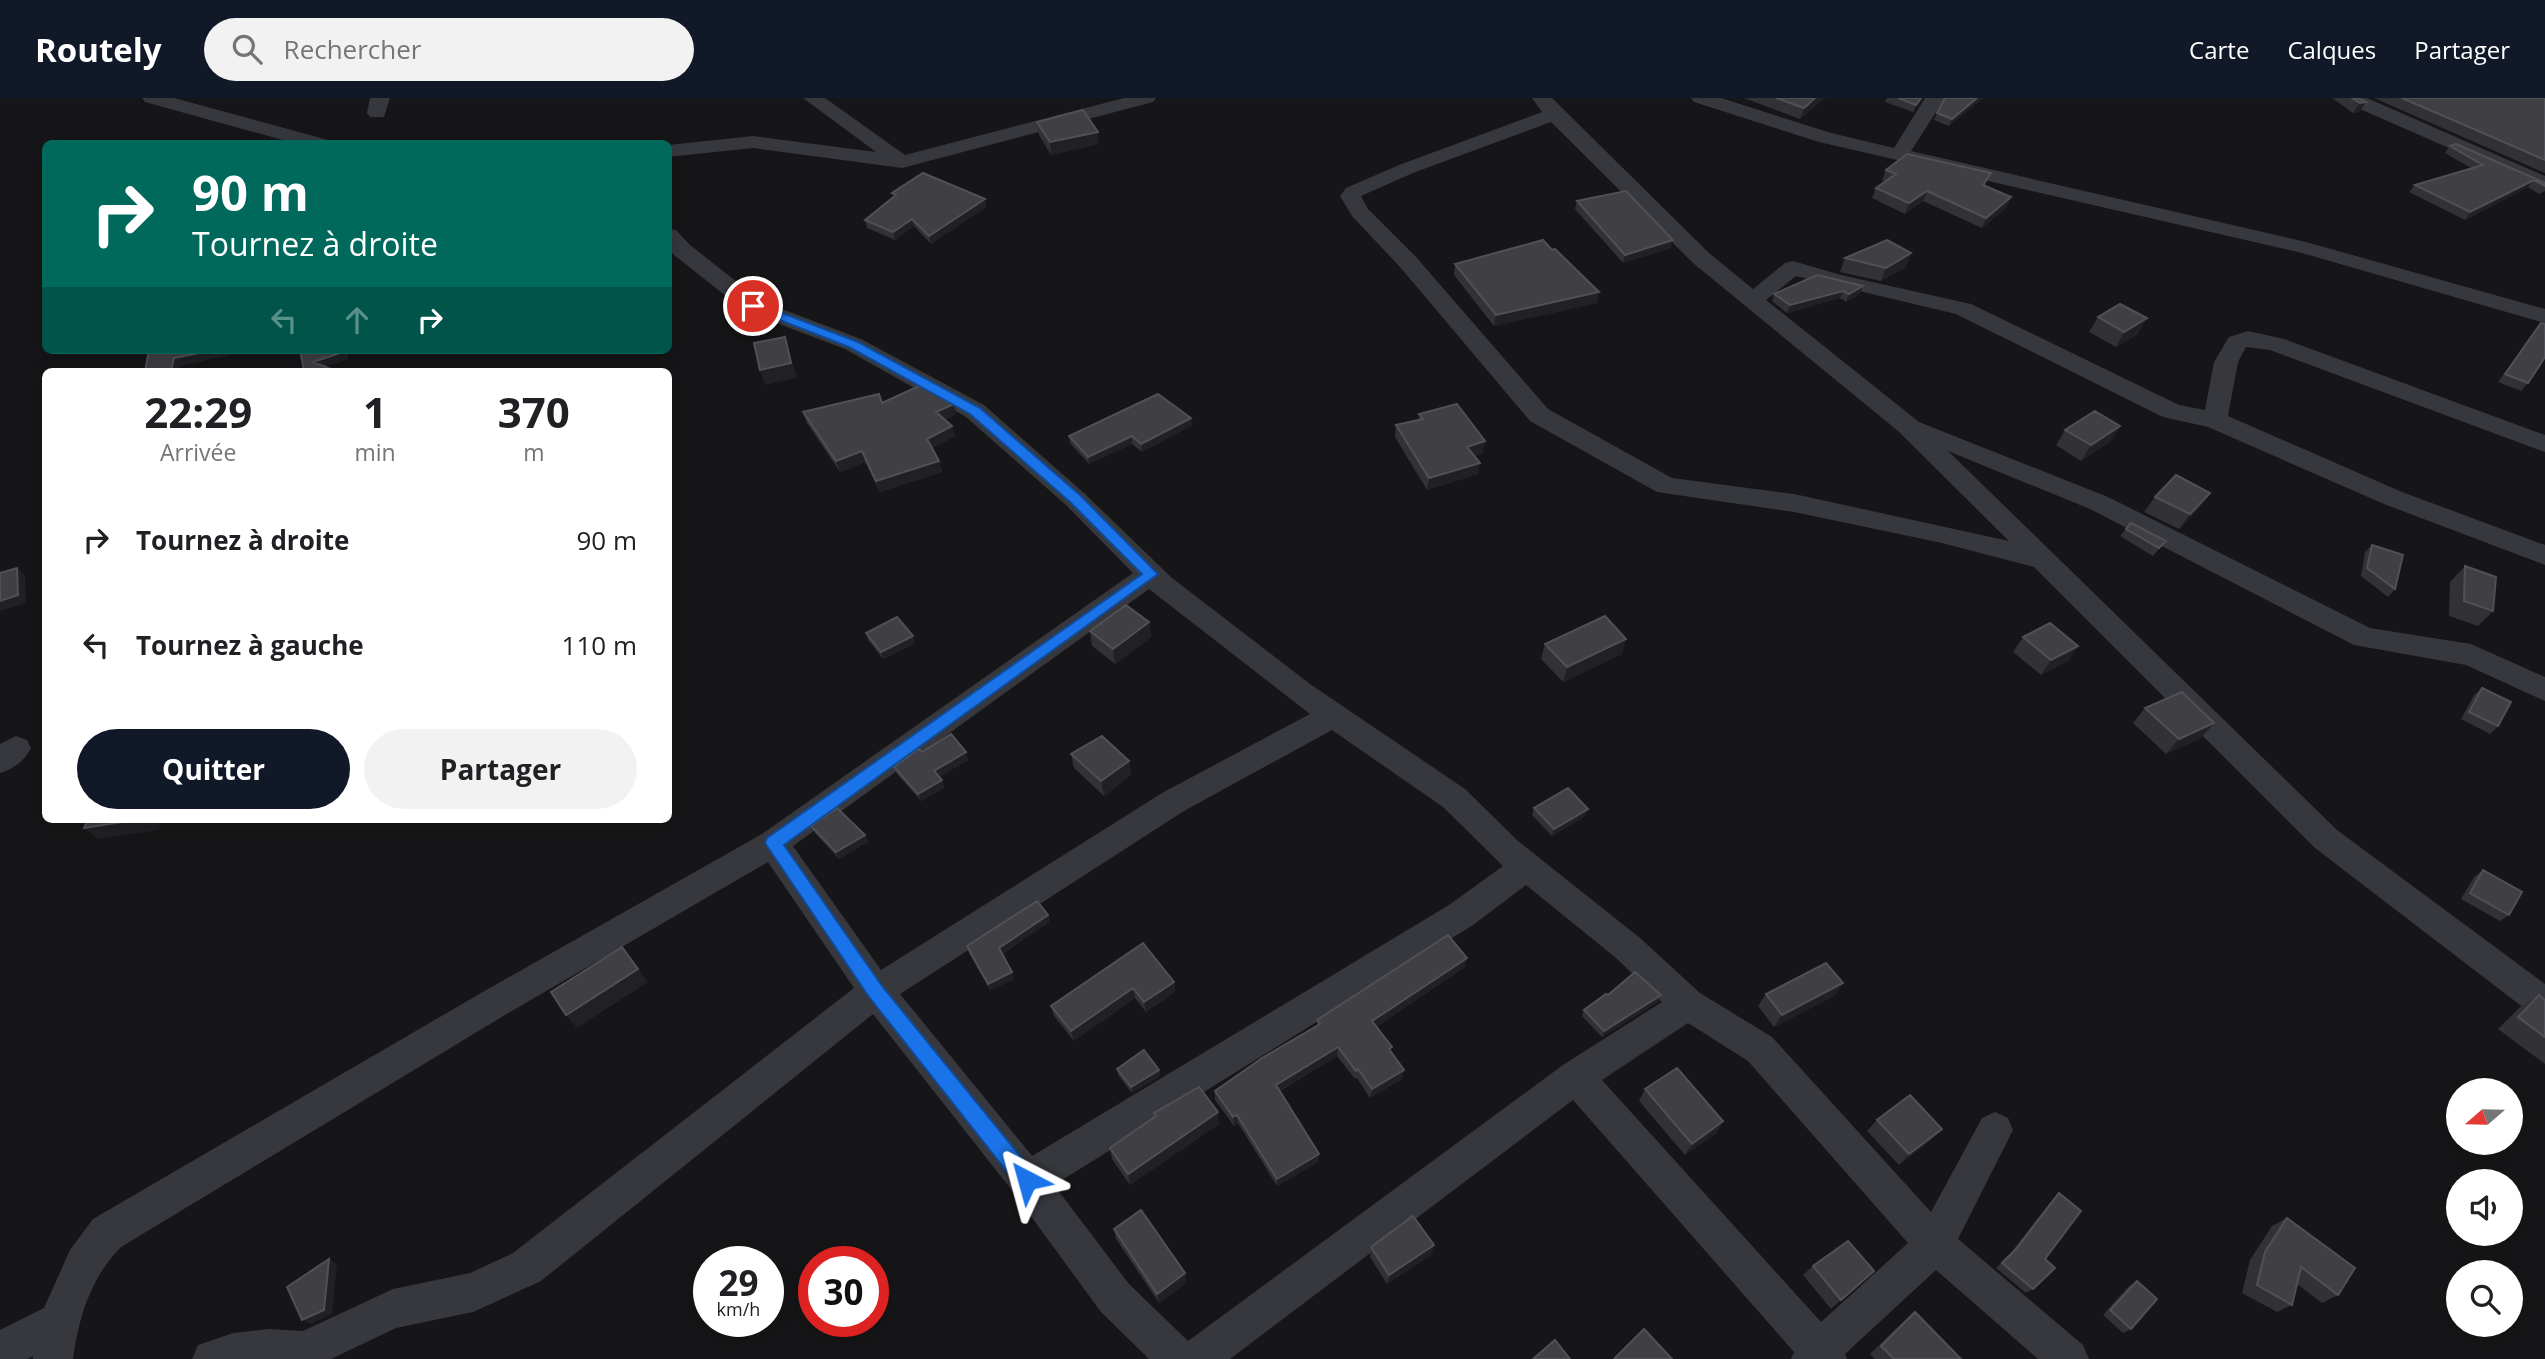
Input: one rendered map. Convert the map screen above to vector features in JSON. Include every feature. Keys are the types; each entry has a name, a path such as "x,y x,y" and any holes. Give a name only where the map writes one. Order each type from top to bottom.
{"street":[{"path":"152,98 306,140"},
{"path":"813,98 902,162"},
{"path":"672,151 753,142 902,162 1146,98"},
{"path":"1701,98 1826,138 2306,248 2545,316"},
{"path":"1899,155 1935,98"},
{"path":"2351,98 2545,184"},
{"path":"2043,560 1942,534 1794,503 1665,486 1539,415 1408,262 1359,212 1350,196 1353,192 1548,106 1701,258 1907,425 2326,839 2545,1004"},
{"path":"672,239 753,306 853,344 975,411 1075,499 1151,574 1300,692 1454,798 1527,866 1628,948 1688,1004 1760,1049 1935,1244 2069,1359"},
{"path":"1752,300 1793,268 1836,281 1963,309 2172,411 2215,420 2393,498 2545,555"},
{"path":"2215,420 2226,362 2237,342 2248,338 2276,344 2545,444"},
{"path":"1907,425 2099,503 2364,638 2470,655 2545,690"},
{"path":"0,1351 56,1340 81,1266 91,1249 107,1233 773,843 1151,574"},
{"path":"212,1359 233,1353 268,1349 304,1352 393,1308 473,1292 527,1267 876,992 1173,802 1335,714"},
{"path":"773,843 876,992 1027,1180 1115,1298 1178,1359"},
{"path":"1027,1180 1461,915 1527,866"},
{"path":"1197,1359 1576,1077 1688,1004"},
{"path":"1576,1077 1819,1356 1935,1244 1995,1130"}],"building":[{"path":"1776,98 1815,98 1804,108"},
{"path":"1898,98 1921,98 1916,105"},
{"path":"1945,98 1977,98 1952,119 1937,113"},
{"path":"2402,98 2545,98 2545,160"},
{"path":"1083,110 1098,132 1050,142 1037,122"},
{"path":"2456,144 2545,183 2545,186 2534,180 2470,212 2415,185 2483,165 2450,146"},
{"path":"1907,154 1991,173 1983,185 2011,197 1986,218 1927,191 1909,203 1876,188 1896,174 1886,170"},
{"path":"923,173 985,199 929,236 912,219 893,232 865,220 896,195 892,193"},
{"path":"1626,191 1673,240 1625,255 1577,201"},
{"path":"1543,240 1599,292 1496,315 1455,264"},
{"path":"1887,240 1911,253 1886,268 1845,258"},
{"path":"1817,275 1863,286 1849,294 1843,291 1790,305 1774,294"},
{"path":"2120,304 2147,318 2124,332 2098,317"},
{"path":"2541,323 2545,324 2545,357 2528,383 2505,374"},
{"path":"785,337 791,363 760,370 754,343"},
{"path":"148,354 194,354 174,358 172,368 146,368"},
{"path":"301,354 337,354 313,362 328,368 303,368"},
{"path":"921,385 954,404 936,412 952,426 927,439 939,461 876,481 862,451 836,461 803,412 879,394 882,403"},
{"path":"1158,394 1191,418 1141,444 1132,436 1088,457 1069,436"},
{"path":"1457,404 1485,441 1467,447 1480,463 1429,478 1396,425 1423,419 1419,414"},
{"path":"2095,411 2120,426 2091,445 2065,430"},
{"path":"2176,475 2210,493 2190,514 2155,497"},
{"path":"2131,523 2166,541 2159,548 2126,529"},
{"path":"2372,545 2403,555 2395,589 2367,568"},
{"path":"2465,566 2496,577 2493,611 2464,601"},
{"path":"17,568 18,595 0,601 0,573"},
{"path":"1126,605 1149,622 1113,649 1090,631"},
{"path":"1605,616 1626,639 1567,667 1545,644"},
{"path":"897,617 913,636 881,652 866,633"},
{"path":"2050,623 2078,646 2051,660 2023,637"},
{"path":"2482,688 2511,702 2498,726 2469,712"},
{"path":"2182,692 2214,723 2179,739 2145,708"},
{"path":"951,734 966,752 934,771 942,780 918,794 894,767 919,749 922,752"},
{"path":"1102,736 1129,761 1101,781 1071,754"},
{"path":"1568,788 1588,809 1554,829 1534,808"},
{"path":"837,808 865,835 836,852 811,826"},
{"path":"86,823 116,823 84,828"},
{"path":"2483,870 2522,892 2509,915 2470,893"},
{"path":"1037,901 1048,915 999,948 1012,972 988,984 967,946"},
{"path":"1448,935 1467,958 1372,1021 1392,1047 1389,1049 1404,1070 1372,1089 1338,1047 1276,1085 1319,1154 1277,1179 1237,1115 1233,1117 1215,1091 1262,1058 1320,1024 1317,1020"},
{"path":"1143,943 1174,982 1144,1002 1133,988 1071,1031 1051,1006"},
{"path":"622,947 638,969 566,1015 551,992"},
{"path":"1826,963 1843,983 1782,1015 1766,994"},
{"path":"1635,972 1661,995 1604,1031 1584,1010 1608,995"},
{"path":"2539,995 2545,1000 2545,1037 2518,1017"},
{"path":"1144,1050 1159,1070 1131,1087 1117,1069"},
{"path":"1677,1068 1723,1121 1692,1144 1645,1089"},
{"path":"1199,1087 1218,1112 1128,1174 1110,1148 1156,1116 1154,1113"},
{"path":"1910,1095 1942,1129 1909,1154 1877,1120"},
{"path":"2059,1193 2081,1211 2045,1259 2055,1268 2033,1289 2002,1263"},
{"path":"1141,1210 1185,1273 1157,1294 1114,1229"},
{"path":"1413,1216 1434,1245 1389,1275 1371,1247"},
{"path":"2287,1218 2355,1268 2338,1295 2301,1267 2292,1305 2257,1285 2265,1252"},
{"path":"1848,1241 1874,1271 1841,1300 1813,1266"},
{"path":"329,1259 324,1310 302,1320 287,1287"},
{"path":"2137,1281 2157,1299 2131,1329 2110,1310"},
{"path":"1915,1312 1961,1359 1894,1359 1881,1346"},
{"path":"1644,1329 1672,1359 1614,1359"},
{"path":"1555,1340 1570,1359 1533,1359"}],"route":[{"path":"753,306 853,344 975,411 1075,499 1151,574 773,843 876,992 1027,1180"}]}
